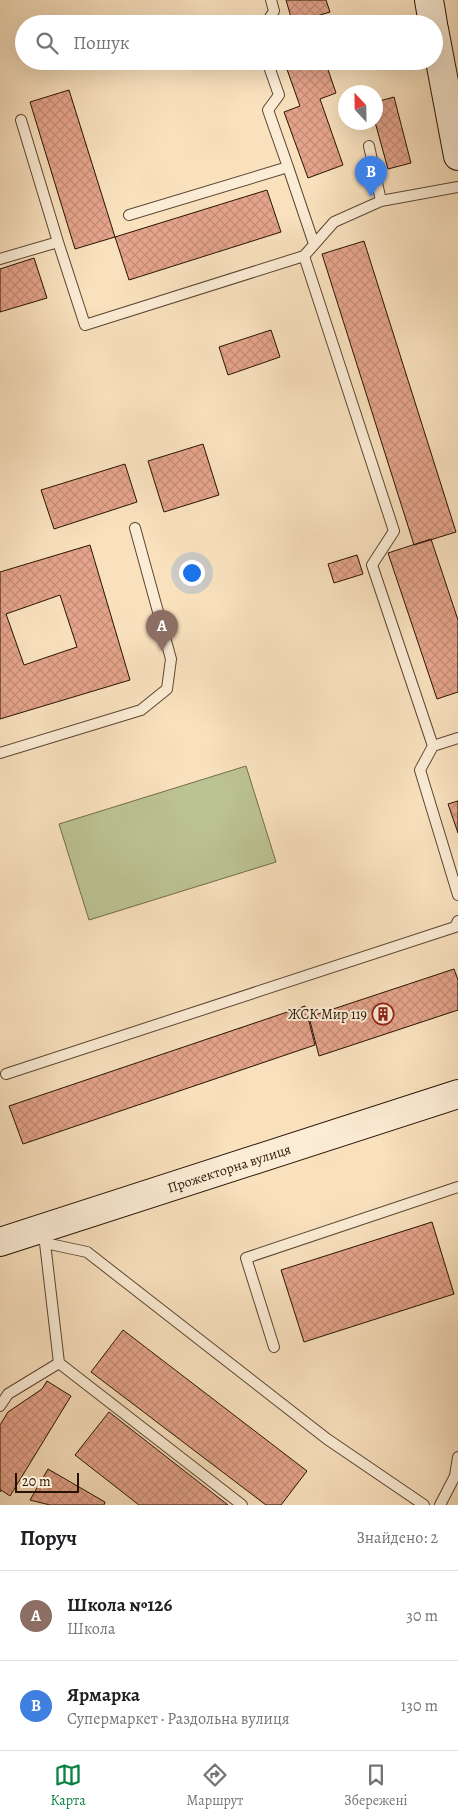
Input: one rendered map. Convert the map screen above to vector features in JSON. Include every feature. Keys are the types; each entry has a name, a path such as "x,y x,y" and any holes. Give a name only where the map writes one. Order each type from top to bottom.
{"street":[{"path":"429,0 432,15"},
{"path":"442,70 458,156"},
{"name":"Прожекторна вулиця","path":"0,1242 40,1237 458,1094"}],"lane":[{"path":"271,0 274,11 272,15"},
{"path":"270,70 279,95 268,110 314,244"},
{"path":"21,120 85,325 304,256 334,222 381,200 458,187"},
{"path":"368,146 381,200"},
{"path":"129,215 288,167"},
{"path":"0,259 58,242"},
{"path":"304,256 394,531 372,565 433,746"},
{"path":"0,753 141,710 167,689 171,659 135,528"},
{"path":"458,738 433,746 420,770 458,895"},
{"path":"6,1074 454,927 458,921"},
{"path":"274,1347 246,1258 458,1186"},
{"path":"242,1505 59,1363 40,1237 87,1252 327,1438 424,1505"},
{"path":"0,1406 8,1394 59,1363"},
{"path":"440,1505 455,1476 458,1457"}],"green space":[{"path":"246,766 276,862 89,920 59,824"}],"building":[{"path":"286,0 326,0 330,12 320,15 290,15"},
{"path":"287,70 328,70 336,93 320,99 343,165 308,178 284,112 300,106"},
{"path":"69,90 115,237 75,249 30,102"},
{"path":"394,97 411,163 388,169 377,130 383,130 383,100"},
{"path":"267,190 281,232 129,280 115,237"},
{"path":"364,241 456,532 414,545 322,254"},
{"path":"34,258 47,298 0,312 0,269"},
{"path":"271,330 280,357 228,375 219,347"},
{"path":"203,444 219,495 164,512 148,461"},
{"path":"125,464 137,502 54,529 41,490"},
{"path":"431,539 458,620 458,692 437,699 388,553"},
{"path":"90,545 130,680 0,719 0,572","holes":["60,595 77,647 24,665 6,614"]},
{"path":"357,555 363,574 334,583 328,564"},
{"path":"458,801 458,833 448,804"},
{"name":"ЖСК Мир 119","path":"454,969 458,980 458,1010 319,1056 309,1017"},
{"path":"305,1006 315,1045 23,1144 9,1106"},
{"path":"432,1222 454,1294 304,1342 281,1270"},
{"path":"123,1330 307,1471 281,1505 266,1505 91,1372"},
{"path":"47,1381 71,1396 10,1496 1,1490 0,1492 0,1425 8,1412 42,1389"},
{"path":"109,1412 228,1505 139,1505 75,1455"},
{"path":"48,1469 105,1502 104,1505 50,1505 30,1500"}],"place":[{"name":"Ярмарка","path":"371,197"},
{"name":"Школа №126","path":"162,651"},
{"name":"ЖСК Мир 119","path":"383,1014"}]}
